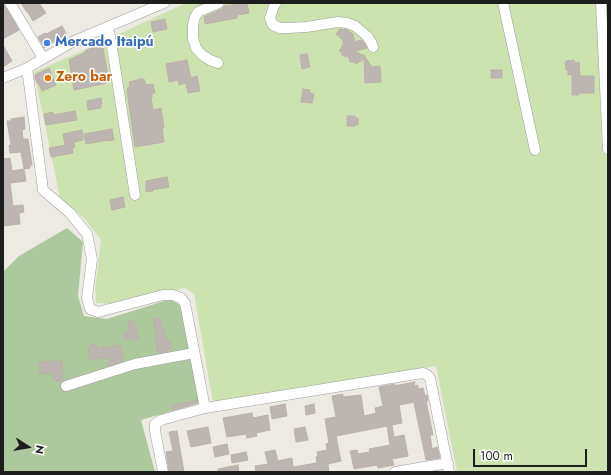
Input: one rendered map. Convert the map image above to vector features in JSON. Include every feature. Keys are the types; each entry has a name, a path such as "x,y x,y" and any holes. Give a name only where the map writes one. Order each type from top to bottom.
{"street":[{"path":"10,3 46,57"},
{"path":"3,78 27,68 74,41 164,3"},
{"path":"218,63 202,55 196,48 193,32 195,17 198,12 219,3"},
{"path":"276,3 270,18 272,24 275,26 280,28 288,28 338,22 347,23 355,26 368,36 373,47"},
{"path":"503,3 535,150"},
{"path":"601,3 608,149"},
{"path":"108,27 135,195"},
{"path":"27,68 43,190 70,213 87,234 92,259 87,298 90,309 98,312 163,295 173,294 181,298 185,303 205,408"},
{"path":"66,386 136,364 194,353"},
{"path":"163,472 155,430 155,424 161,420 205,408 423,373 430,378 448,467 395,472"}],"green space":[{"path":"186,3 608,3 608,472 457,472 436,366 213,403 194,294 185,288 111,304 96,303 95,289 101,240 84,218 60,198 34,72"},
{"path":"67,228 83,242 78,296 84,316 107,319 171,300 183,307 200,403 141,420 155,472 3,472 3,272 19,256"}],"building":[{"path":"3,3 19,30 3,39"},
{"path":"21,3 39,3 46,13 33,21"},
{"path":"247,3 249,13 237,15 237,18 205,24 204,17 222,9 224,6"},
{"path":"165,19 167,29 153,32 151,22"},
{"name":"Mercado Itaipú","path":"62,26 67,35 44,48 38,37"},
{"path":"340,29 345,29 353,34 355,42 362,40 367,48 355,51 364,56 363,54 372,67 380,66 381,82 365,83 364,59 356,64 355,62 350,62 348,56 345,57 341,54 342,52 339,51 343,45 343,40 336,34"},
{"path":"102,44 107,69 107,83 74,90 69,60"},
{"path":"3,45 12,61 3,67"},
{"path":"307,54 310,67 302,69 300,55"},
{"path":"187,60 191,78 197,76 200,91 188,93 186,83 179,85 178,80 169,82 166,64"},
{"path":"574,60 575,63 579,62 580,76 594,76 594,93 579,93 579,95 572,95 572,74 568,75 568,70 566,70 565,63 566,61"},
{"path":"49,68 56,85 42,91 35,79 35,75"},
{"path":"491,70 502,70 502,78 491,78"},
{"path":"144,79 146,85 153,84 155,93 152,93 151,98 153,110 161,108 164,128 162,128 164,142 135,147 127,88 130,87 129,82"},
{"path":"303,89 310,90 310,93 314,94 312,103 301,102"},
{"path":"101,98 101,108 88,110 87,101"},
{"path":"75,111 77,120 46,125 44,114 53,112 53,115"},
{"path":"347,116 355,116 355,118 358,118 358,125 347,126"},
{"path":"24,117 25,129 22,130 23,139 28,139 32,165 30,165 30,168 24,169 21,152 10,153 9,145 11,145 7,121"},
{"path":"112,129 114,140 86,144 84,134"},
{"path":"82,130 83,140 74,142 75,147 72,148 73,153 51,157 49,148 65,145 63,134"},
{"path":"10,158 12,171 24,169 26,181 10,183 13,206 23,205 24,212 19,213 20,224 3,226 3,159"},
{"path":"167,177 169,187 146,192 146,181"},
{"path":"123,197 125,207 112,210 110,200"},
{"path":"160,318 166,340 170,339 172,349 158,353 155,336 157,336 153,319"},
{"path":"133,321 137,330 138,339 132,341 132,338 126,340 124,332 130,331 128,322"},
{"path":"96,344 97,349 120,345 123,359 122,361 109,366 107,357 90,360 88,348 90,348 90,345"},
{"path":"62,361 62,381 54,381 53,373 40,374 39,362"},
{"path":"415,382 414,386 418,385 418,389 423,388 425,396 427,395 428,401 426,401 433,435 430,435 432,449 437,447 440,458 426,460 415,402 399,405 402,423 392,425 394,437 404,435 408,456 392,459 394,465 378,468 377,465 354,469 350,451 357,450 358,454 370,452 369,449 390,445 387,426 336,436 341,461 328,464 329,472 282,472 281,470 256,472 255,466 268,464 265,452 275,450 278,461 292,458 293,467 317,463 317,452 327,450 326,444 329,443 325,419 336,417 332,396 343,394 343,397 361,395 364,416 376,413 375,408 383,406 379,387"},
{"path":"197,400 197,403 173,410 172,406"},
{"path":"285,404 287,416 272,419 270,407"},
{"path":"314,404 315,413 306,415 305,406"},
{"path":"252,413 253,418 268,415 270,430 256,433 257,436 247,438 246,434 227,437 223,418"},
{"path":"208,427 211,443 191,447 187,431"},
{"path":"305,427 308,440 296,442 294,429"},
{"path":"177,431 184,472 169,472 166,452 173,451 169,432"},
{"path":"227,444 229,454 215,457 213,447"},
{"path":"246,452 248,460 232,463 231,455"},
{"path":"238,465 239,472 218,472 218,469"}],"place":[{"name":"Mercado Itaipú","path":"47,43"},
{"name":"Zero bar","path":"48,78"}]}
